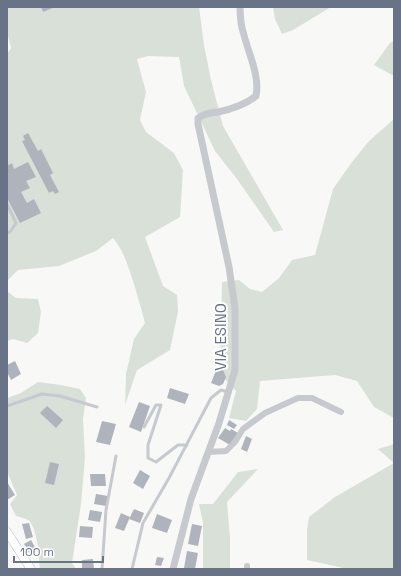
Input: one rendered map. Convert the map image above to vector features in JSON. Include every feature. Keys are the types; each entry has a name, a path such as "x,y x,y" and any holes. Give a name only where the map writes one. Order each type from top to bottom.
{"main road":[{"path":"7,532 31,569"}],"street":[{"name":"VIA ESINO","path":"173,569 191,499 235,370 235,309 229,267 198,124 198,118 205,113 235,108 249,102 256,96 258,88 240,19 240,7"},
{"path":"208,452 226,451 235,442 243,429 265,413 298,398 312,398 340,412"}],"lane":[{"path":"7,204 16,223 10,232 7,233"},
{"path":"132,569 143,523 187,445 211,398 221,390 228,392"},
{"path":"7,406 42,394 60,396 98,407"},
{"path":"144,427 156,405 161,405 148,445 148,458 156,462 178,445 187,445"},
{"path":"102,569 106,510 116,456"}],"shaded area":[{"path":"7,7 199,7 204,45 211,80 223,126 283,230 274,232 237,179 215,151 184,86 179,57 148,56 137,59 146,92 140,120 146,132 174,153 183,170 180,217 145,237 163,286 177,295 178,312 170,350 137,370 125,405 126,374 134,339 145,323 126,261 121,249 113,238 96,251 59,266 18,270 7,281 7,54 11,48 7,31"},
{"path":"273,7 331,7 293,30 282,34 275,19"},
{"path":"394,41 394,75 392,75 374,65 390,43"},
{"path":"394,119 394,418 374,407 357,381 335,375 260,381 257,409 246,421 229,418 236,391 223,377 220,371 222,282 239,280 250,289 262,292 279,278 292,260 315,255 333,189 369,141"},
{"path":"7,291 16,298 38,299 41,312 38,333 27,343 13,339 7,341"},
{"path":"38,382 80,389 86,398 83,419 85,458 81,504 72,563 76,569 40,569 34,529 28,520 16,516 10,504 17,495 7,472 7,398 21,393"},
{"path":"394,444 394,463 378,449"},
{"path":"394,463 394,569 348,569 307,560 307,530 309,517 335,497"},
{"path":"258,469 227,502 230,538 230,569 203,569 203,523 199,504 213,504 238,472"}],"building":[{"path":"41,7 55,7 43,12"},
{"path":"28,133 38,151 41,149 53,173 50,175 59,192 55,194 53,191 49,193 22,141 25,140 23,136"},
{"path":"28,162 36,177 26,181 30,188 21,192 27,203 34,199 41,213 20,223 7,198 7,166 12,163 14,169"},
{"path":"15,361 21,374 11,380 7,372 7,365"},
{"path":"217,368 223,370 226,377 223,384 219,386 211,383"},
{"path":"170,388 189,394 185,404 167,398"},
{"path":"139,402 150,406 141,432 129,427"},
{"path":"47,406 63,420 56,428 40,413"},
{"path":"229,420 237,425 234,429 227,425"},
{"path":"102,421 116,424 110,445 96,442"},
{"path":"225,428 230,431 231,429 238,433 230,445 218,438"},
{"path":"246,436 252,439 247,452 241,449"},
{"path":"50,462 59,464 54,485 45,483"},
{"path":"140,470 150,476 143,489 133,483"},
{"path":"90,474 105,474 106,486 91,486"},
{"path":"7,482 15,495 7,500"},
{"path":"96,494 108,496 106,506 94,504"},
{"path":"134,509 144,513 140,523 129,519"},
{"path":"90,510 102,512 100,522 88,520"},
{"path":"121,513 130,517 124,531 115,528"},
{"path":"157,514 172,520 167,533 152,528"},
{"path":"29,523 33,537 26,539 22,524"},
{"path":"192,524 202,526 198,546 188,544"},
{"path":"80,526 93,527 92,538 79,537"},
{"path":"31,540 36,549 29,553 24,544"},
{"path":"187,551 198,553 195,569 184,568"},
{"path":"157,557 164,558 161,566 155,565"},
{"path":"93,559 94,569 82,569 82,560"}]}
